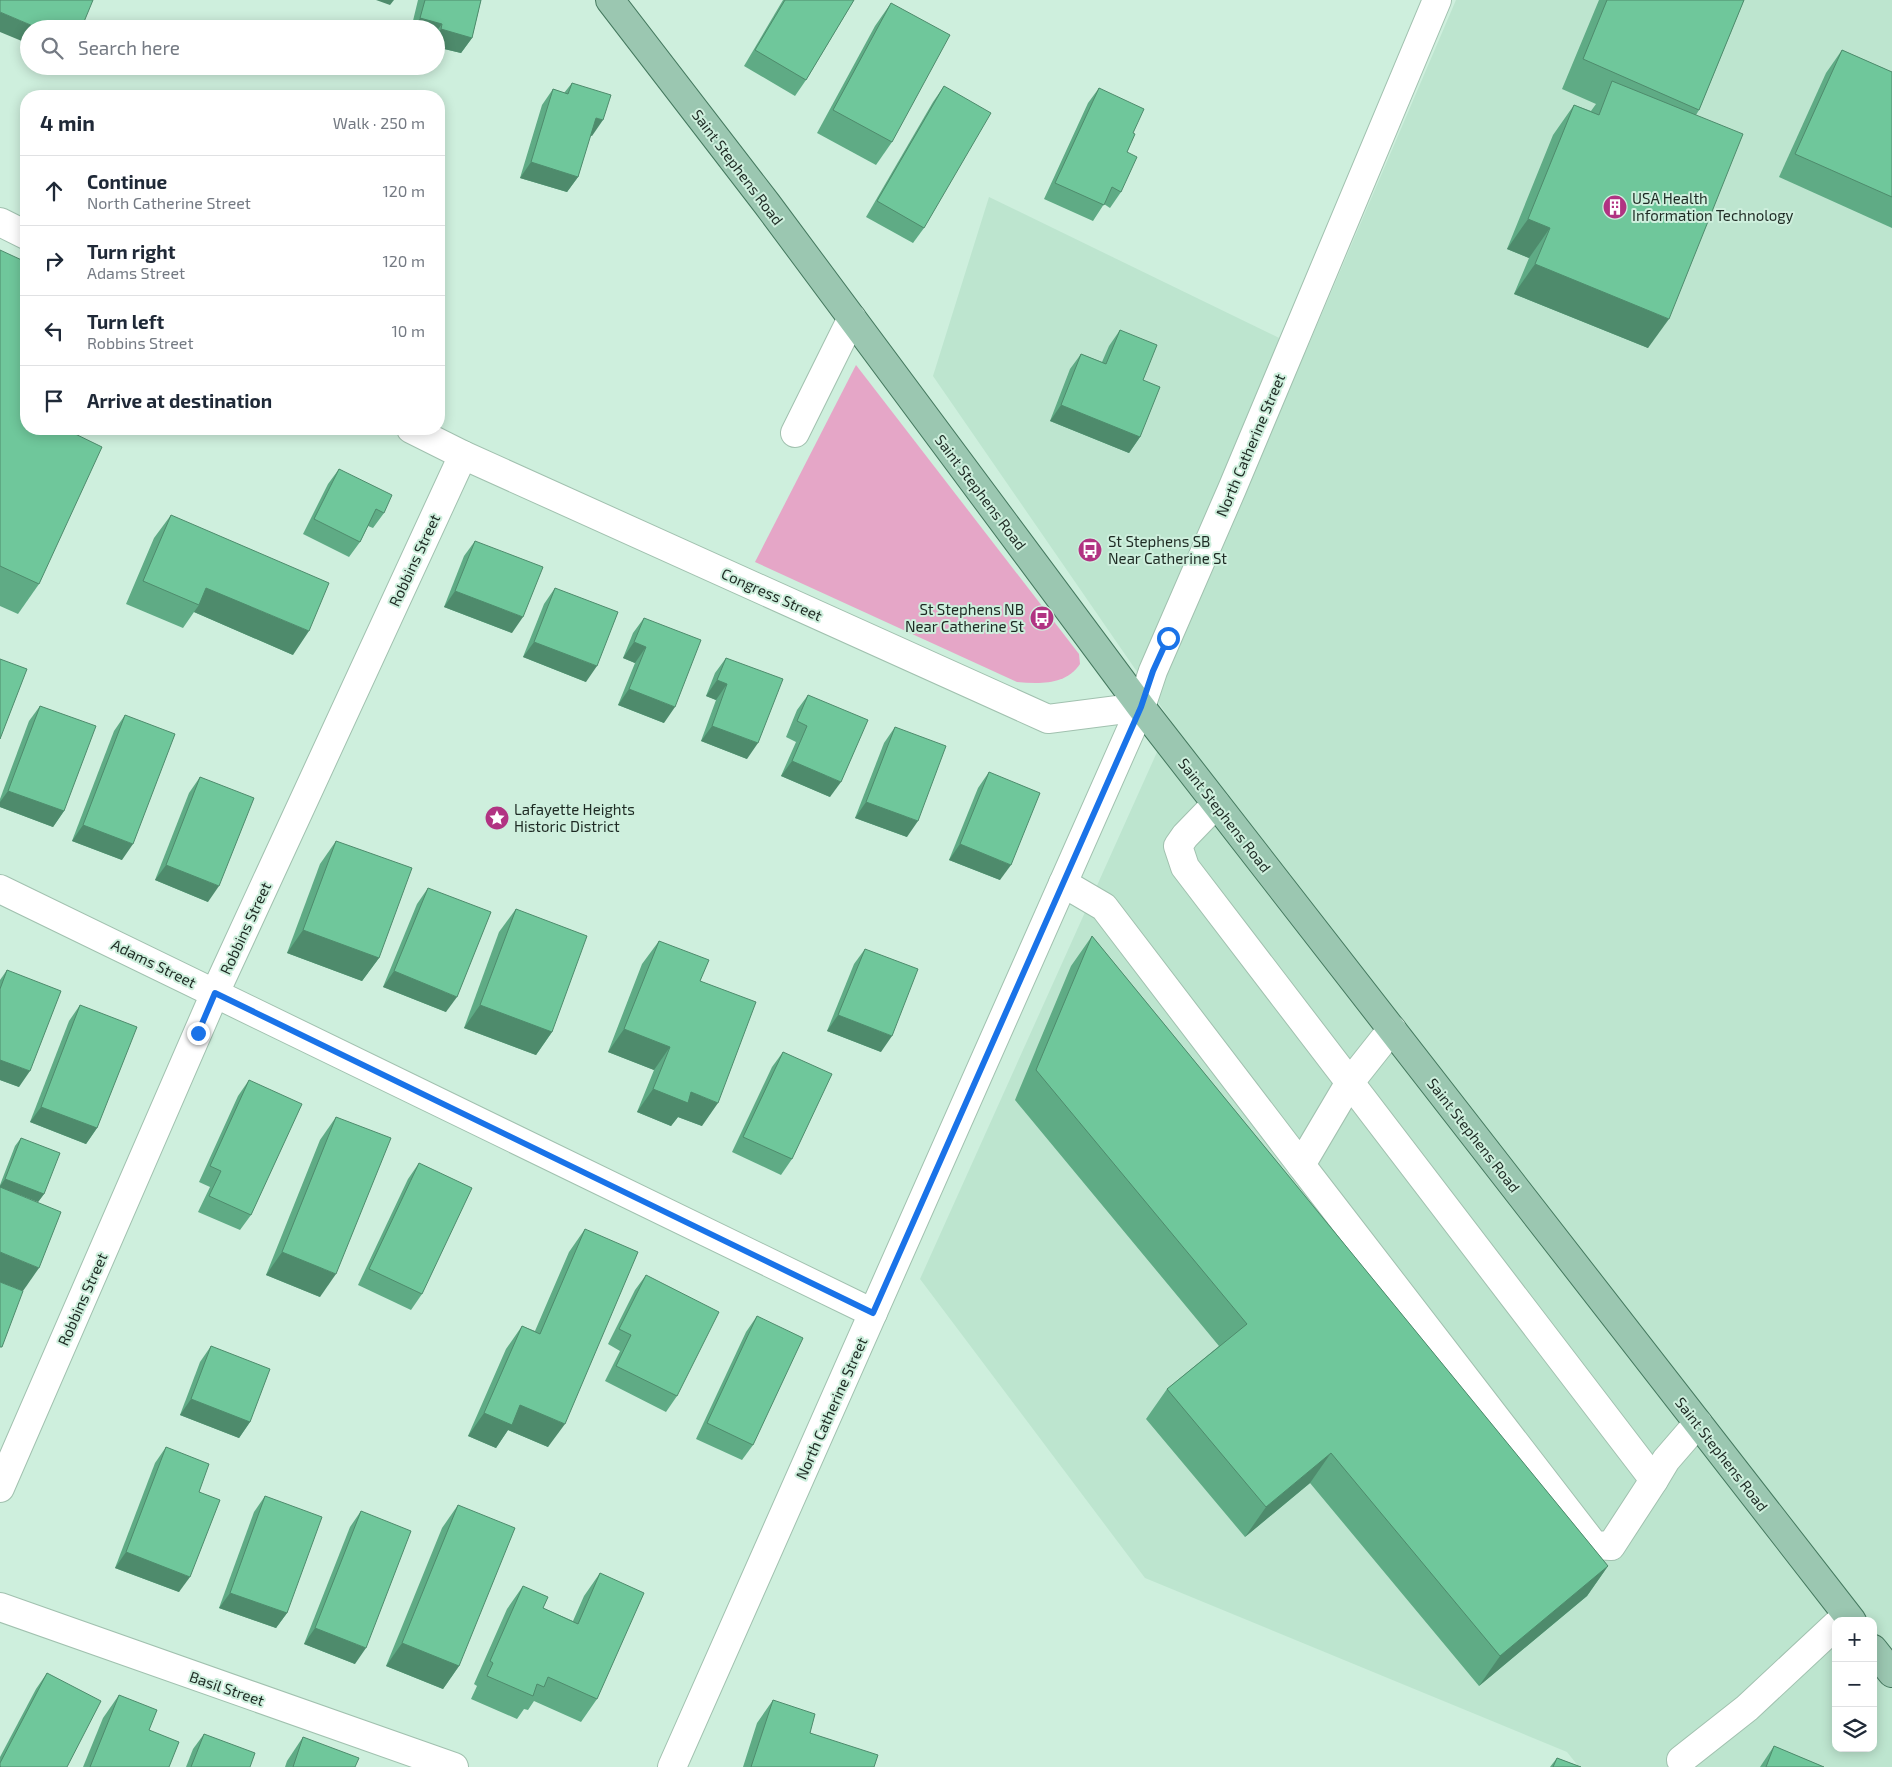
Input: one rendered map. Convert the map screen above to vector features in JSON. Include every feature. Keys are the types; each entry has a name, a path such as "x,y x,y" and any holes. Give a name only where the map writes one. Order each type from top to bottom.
{"main road":[{"name":"Saint Stephens Road","path":"610,0 767,204 1141,707 1698,1423 1842,1617"},
{"path":"1877,1654 1892,1673"}],"street":[{"name":"North Catherine Street","path":"672,1767 1141,707 1153,671 1232,489 1437,0"},
{"path":"0,222 20,233"},
{"path":"795,433 852,318"},
{"name":"Congress Street","path":"423,435 463,455 1048,719 1141,707"},
{"name":"Robbins Street","path":"0,1488 215,993 463,455"},
{"path":"1216,804 1185,836 1178,846 1185,868 1654,1480"},
{"path":"1063,883 1104,907 1594,1545 1611,1546 1666,1460 1698,1423"},
{"name":"Adams Street","path":"0,888 873,1313"},
{"path":"1301,1165 1350,1082 1392,1029"},
{"name":"Basil Street","path":"0,1607 454,1767"},
{"path":"1681,1760 1747,1708 1832,1631"}],"shaded area":[{"path":"1456,0 1892,0 1892,1767 1579,1767 1567,1752 1145,1578 920,1279 1171,721 933,376 989,197 1306,351"},
{"path":"856,365 1079,654 1080,664 1067,676 1052,682 1017,682 755,562"}],"building":[{"path":"0,0 93,0 85,20 20,20 0,12"},
{"path":"425,0 481,0 472,38 445,30 445,20 420,18"},
{"path":"785,0 854,0 806,80 755,50"},
{"path":"1607,0 1744,0 1699,110 1583,59"},
{"path":"891,3 950,35 892,142 833,110"},
{"path":"1842,50 1892,72 1892,197 1795,154"},
{"name":"USA Health Information Technology","path":"1612,81 1743,134 1669,319 1535,264 1550,228 1528,219 1574,105 1599,115"},
{"path":"572,83 611,95 603,120 596,118 578,177 531,162 553,89 568,94"},
{"path":"944,86 991,113 924,228 877,201"},
{"path":"1099,88 1144,109 1127,152 1137,157 1121,192 1112,187 1104,205 1055,183"},
{"path":"0,250 20,259 20,435 77,435 102,447 39,584 0,566"},
{"path":"1120,330 1157,345 1143,380 1160,387 1140,437 1061,405 1081,354 1106,364"},
{"path":"339,469 392,495 384,513 376,509 360,542 314,519"},
{"path":"171,515 329,583 309,631 206,588 199,605 143,581"},
{"path":"475,541 543,567 523,617 455,591"},
{"path":"555,588 618,612 597,666 534,642"},
{"path":"644,618 701,640 675,707 629,689 646,647 634,642"},
{"path":"726,658 783,679 758,743 712,726 727,684 717,680"},
{"path":"0,659 27,669 0,739"},
{"path":"808,695 868,720 841,782 792,761 807,726 797,721"},
{"path":"40,706 96,726 64,811 8,791"},
{"path":"125,715 175,734 133,844 83,825"},
{"path":"895,727 946,746 918,821 866,802"},
{"path":"989,772 1040,793 1011,865 960,844"},
{"path":"200,777 254,798 219,886 166,865"},
{"path":"336,841 412,868 379,958 303,930"},
{"path":"428,888 491,912 457,997 394,971"},
{"path":"516,909 587,936 552,1032 480,1005"},
{"path":"1092,936 1608,1566 1500,1656 1331,1453 1266,1507 1167,1389 1247,1324 1036,1070"},
{"path":"659,941 709,960 700,981 756,1002 718,1103 691,1092 688,1103 653,1089 670,1047 624,1029"},
{"path":"865,949 918,969 892,1036 838,1015"},
{"path":"7,970 61,991 30,1071 0,1060 0,989"},
{"path":"80,1005 137,1027 97,1128 41,1107"},
{"path":"783,1052 832,1074 792,1159 743,1137"},
{"path":"249,1080 302,1104 251,1215 209,1196 221,1171 210,1166"},
{"path":"336,1117 391,1138 336,1274 282,1252"},
{"path":"21,1138 60,1153 44,1194 5,1179"},
{"path":"419,1163 472,1188 422,1294 369,1269"},
{"path":"0,1187 61,1212 39,1268 0,1252"},
{"path":"585,1229 638,1252 565,1424 520,1405 512,1425 484,1413 522,1326 540,1334"},
{"path":"646,1275 719,1312 677,1396 616,1366 631,1335 619,1329"},
{"path":"0,1282 23,1291 2,1347 0,1347"},
{"path":"757,1316 803,1338 753,1445 707,1423"},
{"path":"211,1346 270,1369 250,1422 191,1399"},
{"path":"166,1447 209,1464 199,1492 220,1500 190,1577 126,1552"},
{"path":"265,1496 322,1517 287,1613 230,1593"},
{"path":"458,1505 515,1528 459,1666 402,1643"},
{"path":"361,1511 411,1531 366,1648 315,1628"},
{"path":"600,1573 644,1593 597,1699 548,1677 544,1687 537,1684 533,1696 487,1676 493,1663 490,1661 523,1586 548,1597 543,1608 578,1624"},
{"path":"47,1673 101,1701 67,1767 1,1767 0,1763"},
{"path":"119,1695 157,1710 149,1730 179,1742 169,1767 90,1767"},
{"path":"773,1700 815,1714 810,1733 878,1755 874,1767 751,1767"},
{"path":"204,1734 255,1753 250,1767 191,1767"},
{"path":"303,1737 359,1758 355,1767 293,1767"},
{"path":"1774,1746 1824,1767 1766,1767"},
{"path":"1557,1758 1581,1767 1553,1767"}],"place":[{"name":"USA Health Information Technology","path":"1615,207"},
{"name":"St Stephens SB Near Catherine St","path":"1090,550"},
{"name":"St Stephens NB Near Catherine St","path":"1042,618"},
{"name":"Lafayette Heights Historic District","path":"497,818"}],"route":[{"path":"198,1033 215,993 873,1313 1141,707 1153,671 1168,638"}]}
